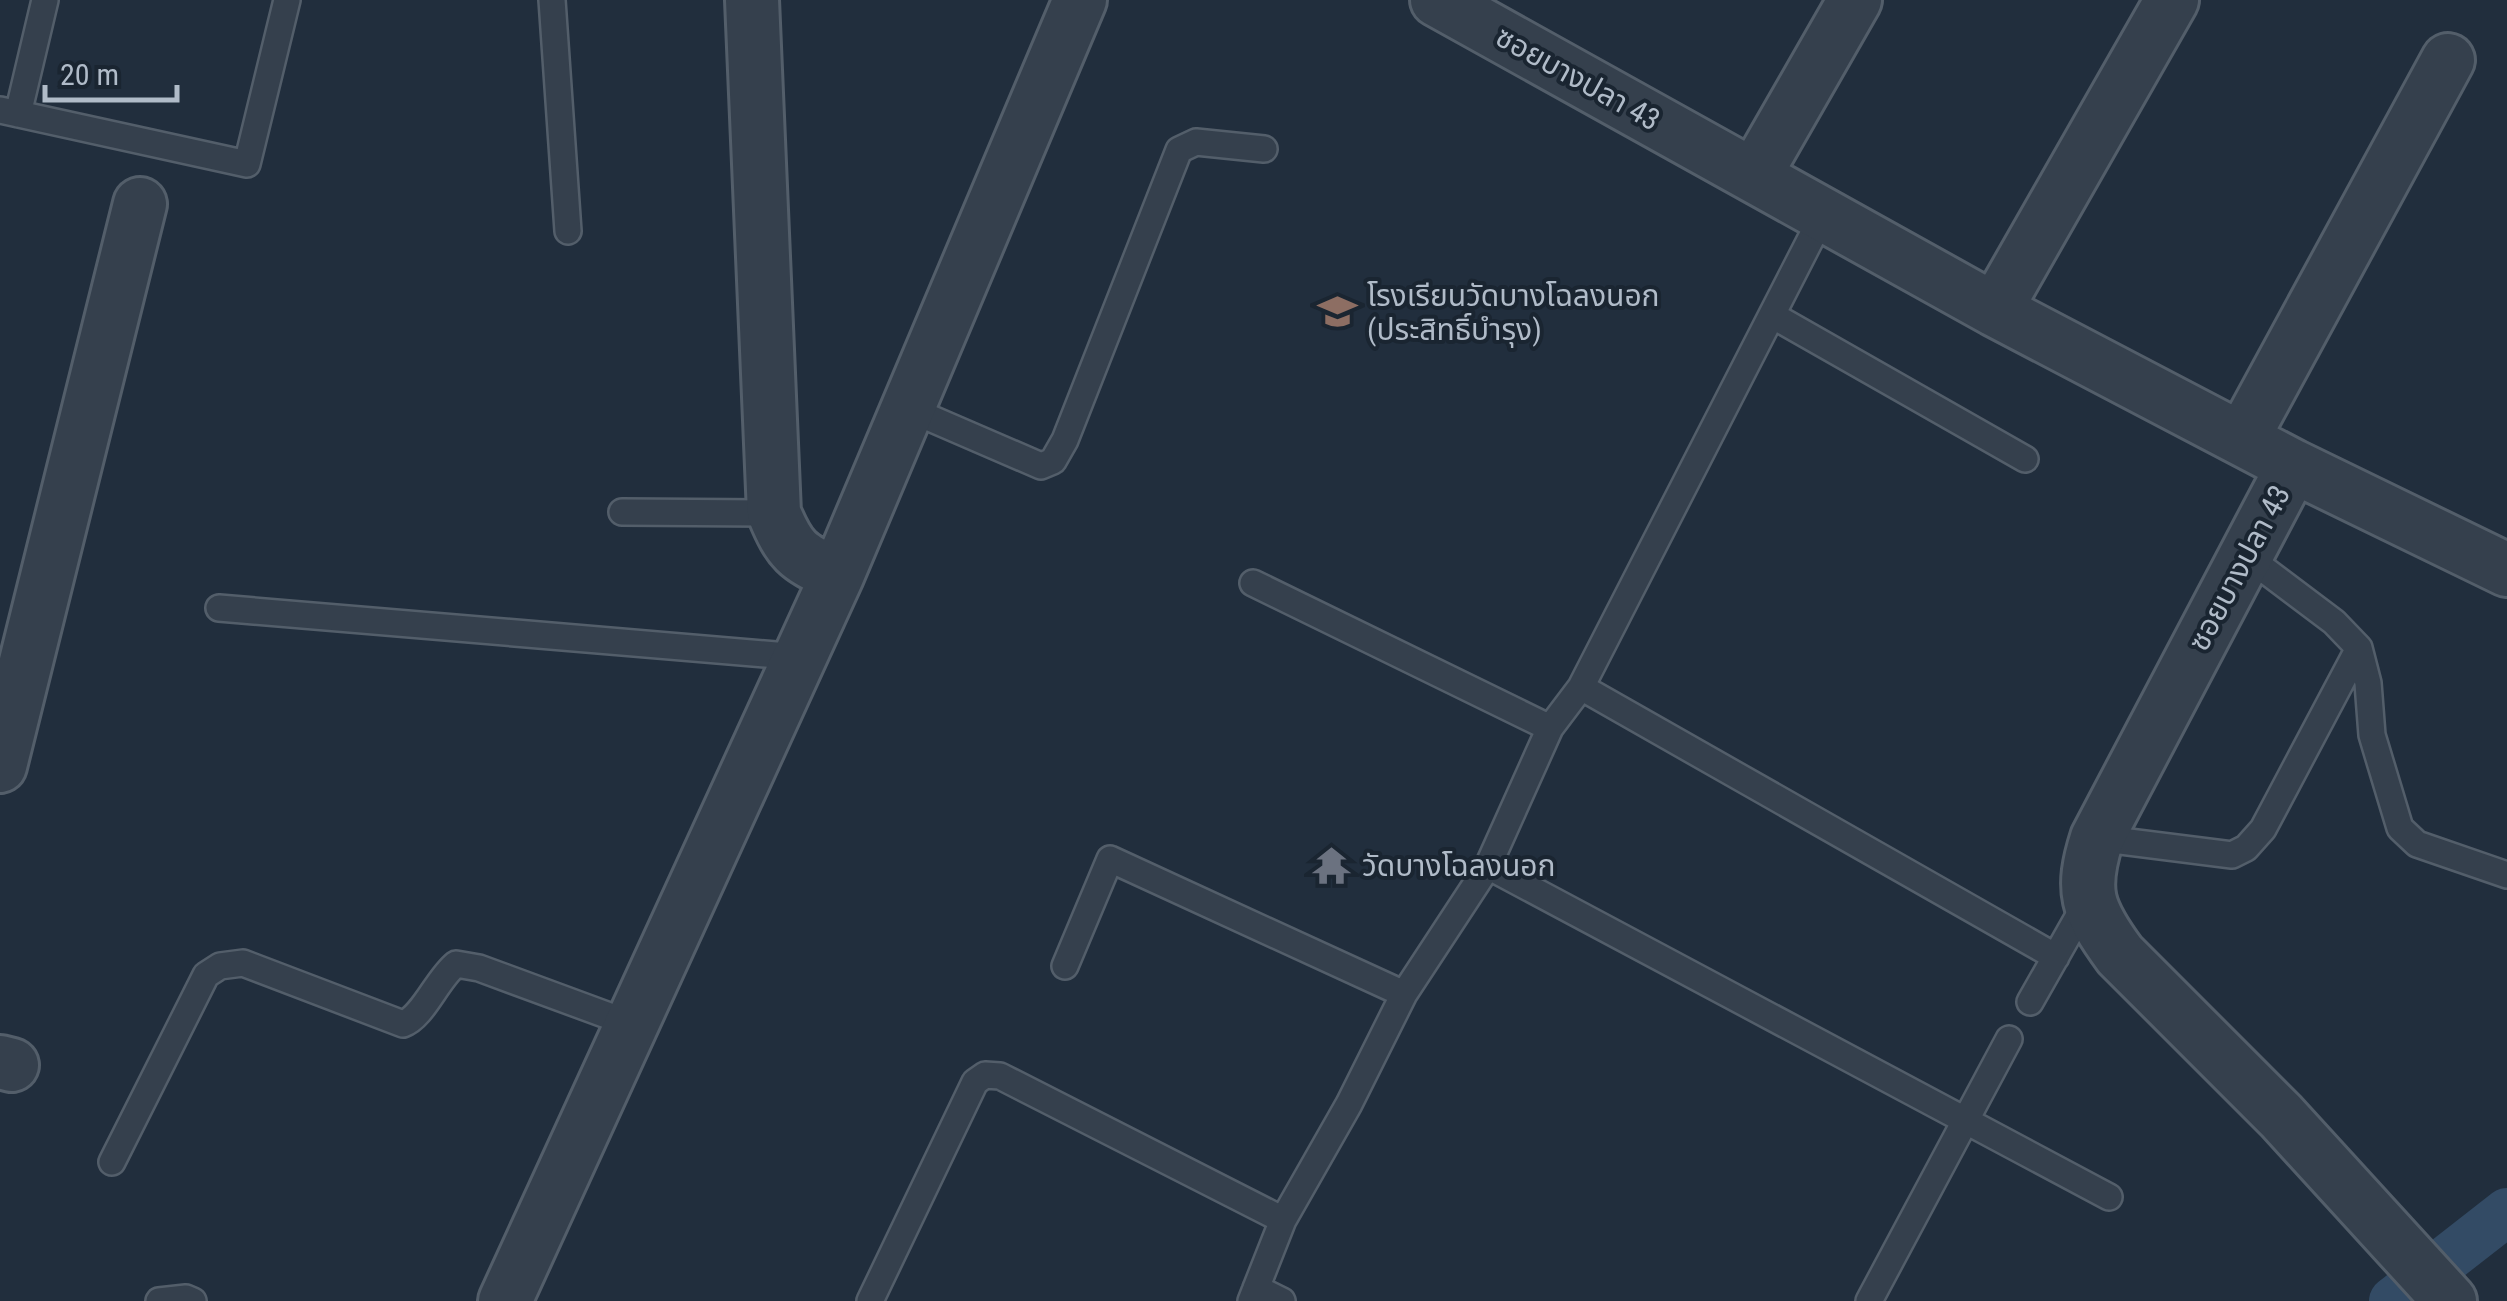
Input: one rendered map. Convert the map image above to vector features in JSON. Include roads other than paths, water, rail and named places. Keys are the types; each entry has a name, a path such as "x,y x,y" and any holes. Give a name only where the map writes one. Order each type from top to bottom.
{"street":[{"path":"752,0 774,513 787,544 808,562 837,576"},
{"path":"505,1301 837,576 1080,0"},
{"name":"ซอยบางปลา 43","path":"1438,0 1504,16 1754,176 1996,310 2294,466 2097,838 2086,872 2089,898"},
{"path":"1754,176 1854,0"},
{"path":"1996,310 2172,0"},
{"path":"2242,439 2448,60"},
{"path":"0,766 140,204"},
{"path":"2294,466 2507,570"},
{"path":"2089,898 2102,930 2120,955 2281,1116 2450,1301"}],"lane":[{"path":"45,0 9,112 247,164 288,0"},
{"path":"552,0 568,231"},
{"path":"909,410 1041,466 1053,461 1066,440 1179,150 1196,142 1264,149"},
{"path":"1282,1301 1253,1294 1283,1220 1404,994 1488,866 1550,728 1581,687 1823,215"},
{"path":"1772,314 2025,459"},
{"path":"622,512 774,513"},
{"path":"2245,555 2334,622 2359,648 2368,683 2372,734 2400,828 2417,844 2507,875"},
{"path":"1253,584 1550,728"},
{"path":"219,608 800,657"},
{"path":"2097,838 2232,855 2246,848 2263,830 2359,648"},
{"path":"1581,687 2056,956"},
{"path":"1064,966 1110,859 1404,994"},
{"path":"1488,866 2109,1197"},
{"path":"2030,1002 2089,898"},
{"path":"112,1162 206,975 220,966 243,962 404,1024 414,1020 444,974 456,964 479,968 632,1024"},
{"path":"1869,1301 2009,1039"},
{"path":"870,1301 974,1082 985,1075 1000,1076 1283,1220"},
{"path":"159,1301 193,1301"}],"waterway":[{"path":"2393,1301 2507,1212"}],"place":[{"name":"โรงเรียนวัดบางโฉลงนอก (ประสิทธิ์บำรุง)","path":"1337,312"},
{"name":"วัดบางโฉลงนอก","path":"1332,865"}]}
